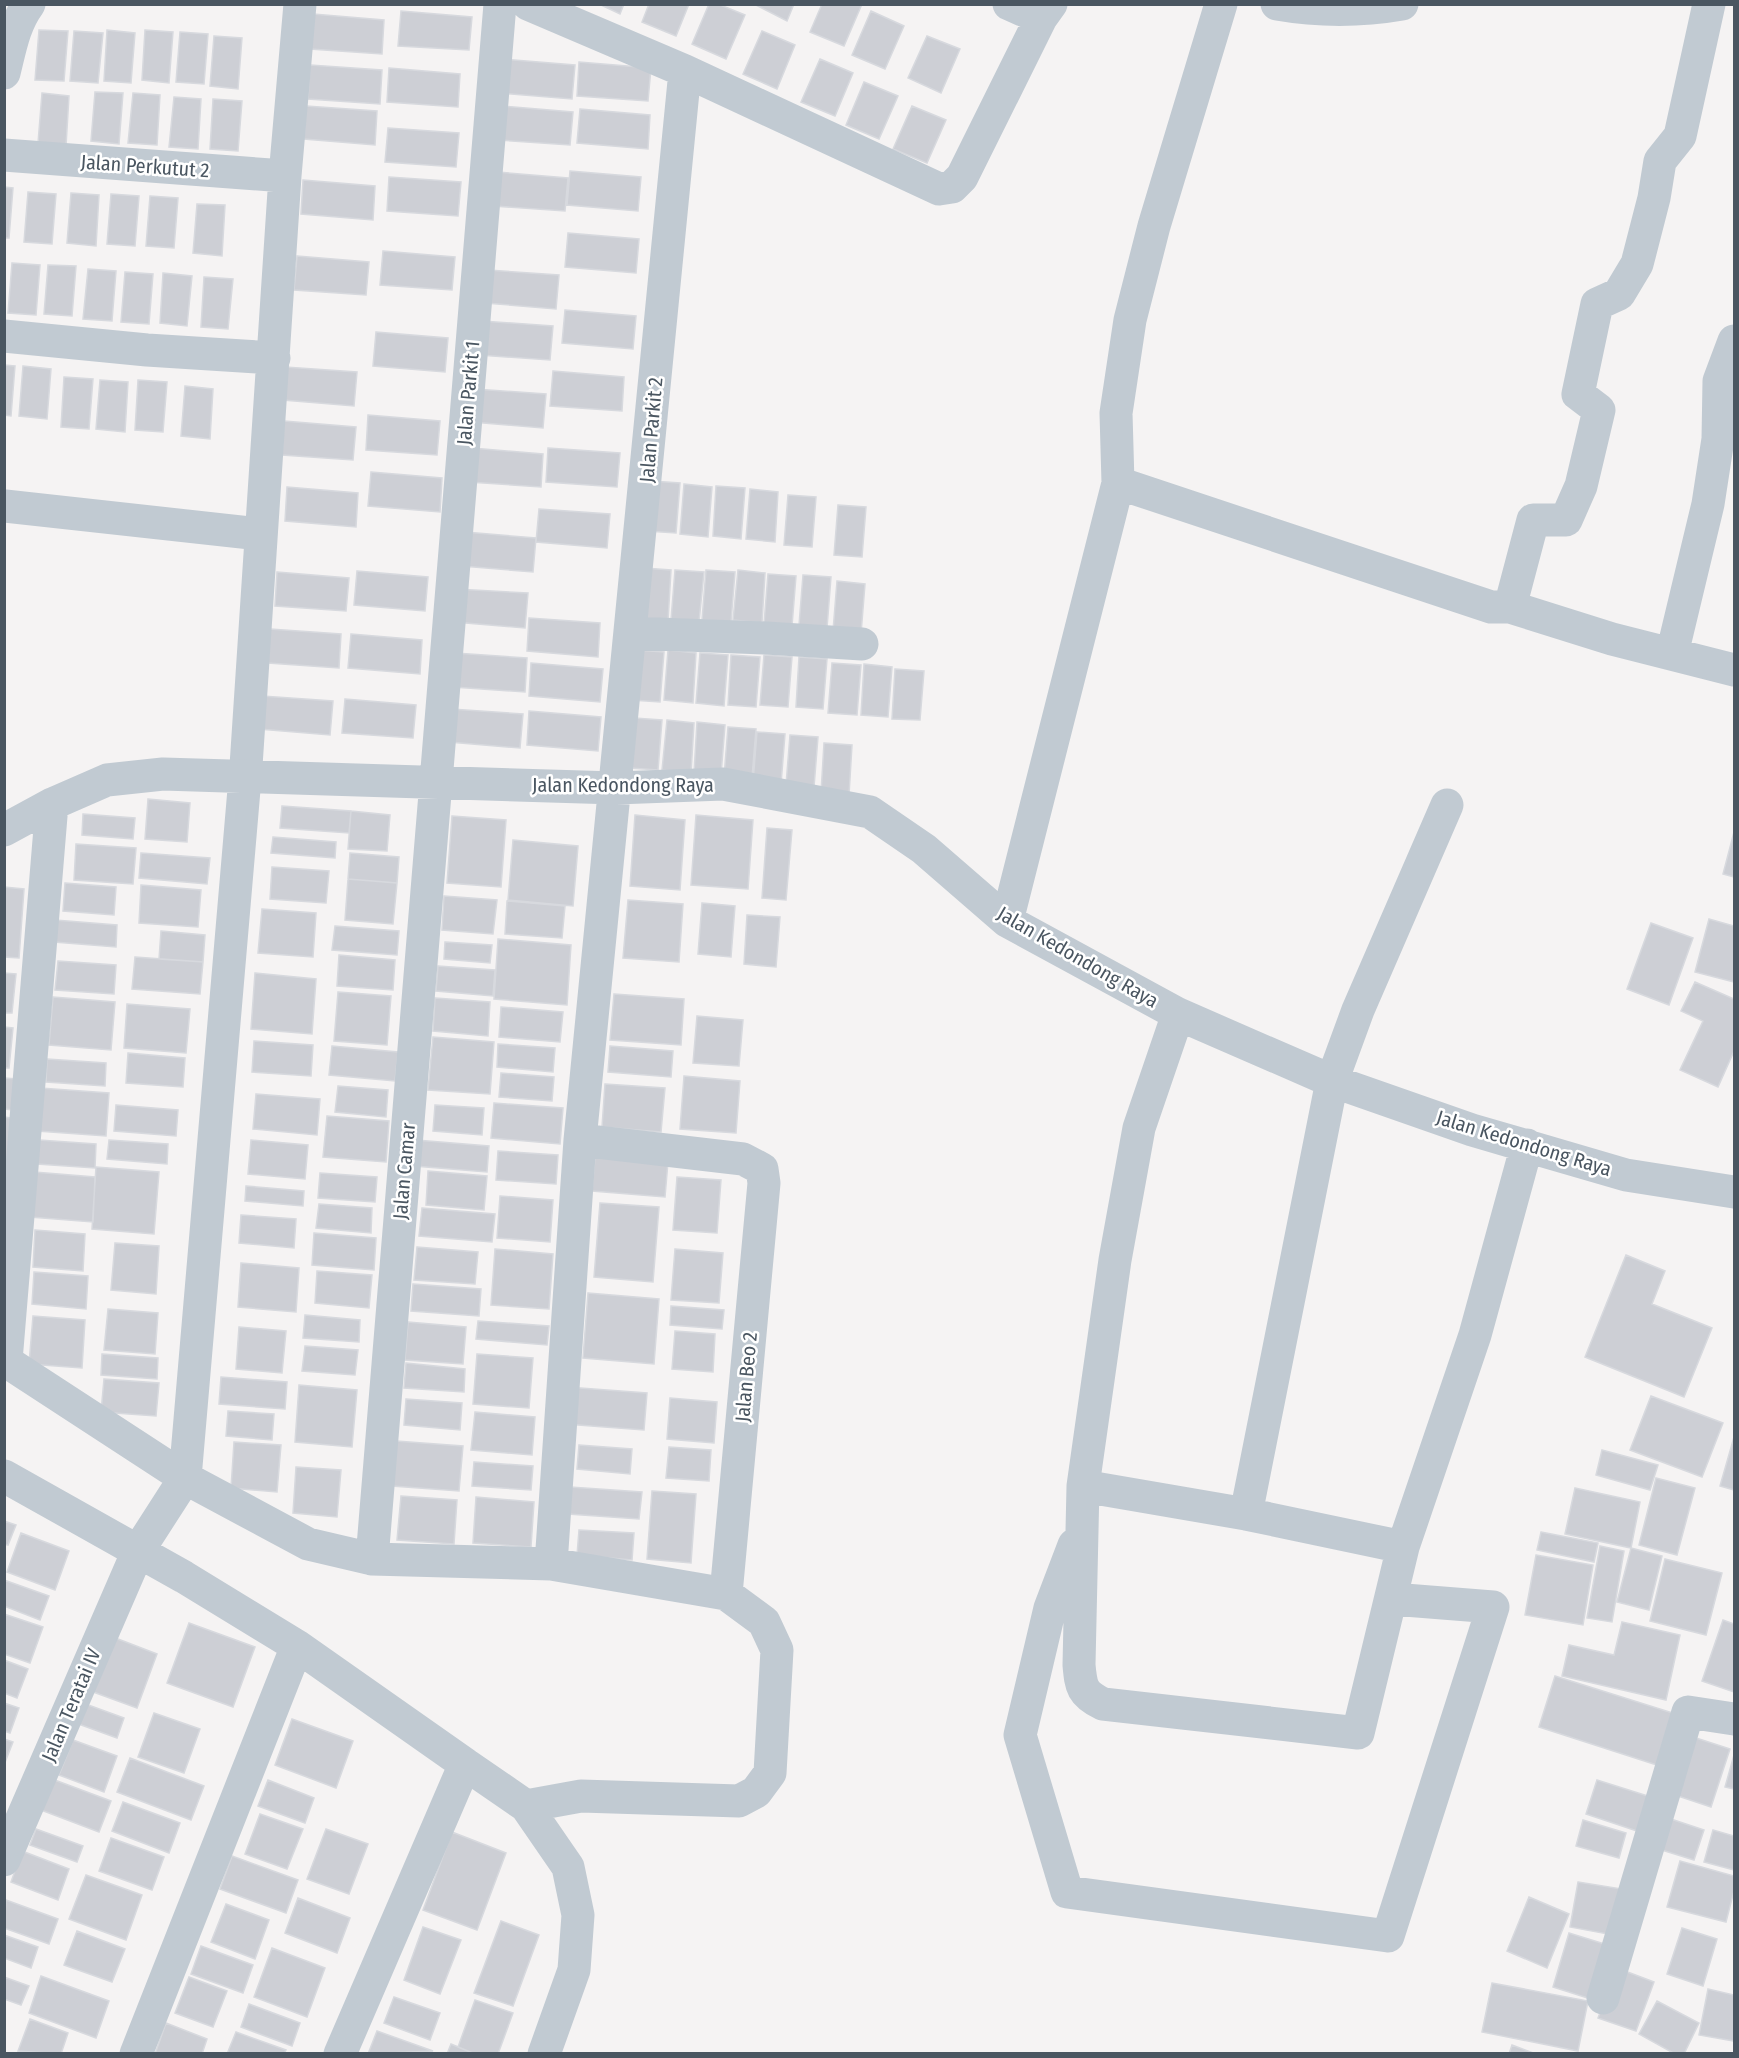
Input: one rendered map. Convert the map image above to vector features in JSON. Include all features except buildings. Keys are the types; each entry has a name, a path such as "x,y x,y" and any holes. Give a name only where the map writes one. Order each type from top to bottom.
{"street":[{"path":"4,73 15,32 29,4"},
{"path":"185,1478 246,776 285,176 300,4"},
{"name":"Jalan Parkit 1","path":"436,782 500,4"},
{"path":"528,4 685,70 939,189 952,187 962,177 1046,11 1009,4"},
{"path":"1007,921 1118,483 1116,413 1130,320 1154,226 1221,4"},
{"path":"1277,4 1297,8 1371,8 1402,4"},
{"path":"1510,607 1533,520 1566,520 1581,486 1599,410 1578,394 1597,304 1619,294 1637,264 1654,198 1660,161 1680,136 1709,4"},
{"name":"Jalan Parkit 2","path":"551,1564 580,1140 632,633 685,70"},
{"name":"Jalan Perkutut 2","path":"4,155 285,176"},
{"path":"4,336 147,350 274,358"},
{"path":"1672,654 1708,504 1718,439 1719,381 1734,341"},
{"path":"1118,483 1491,607 1510,607 1612,639 1734,670"},
{"path":"5,506 260,534"},
{"path":"632,633 862,644"},
{"name":"Jalan Kedondong Raya","path":"4,830 52,804 107,780 163,774 616,789 723,784 870,812 924,849 1007,921 1178,1014 1332,1082 1472,1130 1626,1175 1734,1192"},
{"name":"Jalan Camar","path":"372,1559 436,782"},
{"path":"52,804 5,1360 185,1478 308,1544 372,1559 551,1564 726,1594 764,1622 777,1650 770,1773 756,1792 739,1801 581,1796 526,1806"},
{"path":"1246,1514 1332,1082 1358,1010 1447,805"},
{"path":"1178,1014 1139,1128 1115,1260 1083,1486 1080,1677 1082,1687 1089,1698 1103,1704 1358,1733 1403,1547 1475,1335 1527,1145"},
{"name":"Jalan Beo 2","path":"580,1140 743,1158 762,1169 764,1183 726,1594"},
{"path":"4,1476 138,1551 297,1646 526,1806 568,1867 578,1915 574,1970 544,2054"},
{"name":"Jalan Teratai IV","path":"4,1860 138,1551 185,1478"},
{"path":"1083,1486 1246,1514 1403,1547"},
{"path":"1083,1523 1050,1608 1020,1735 1067,1892 1388,1936 1493,1607 1392,1599"},
{"path":"136,2054 297,1646"},
{"path":"1603,1998 1688,1712 1734,1719"},
{"path":"340,2054 465,1764"}]}
